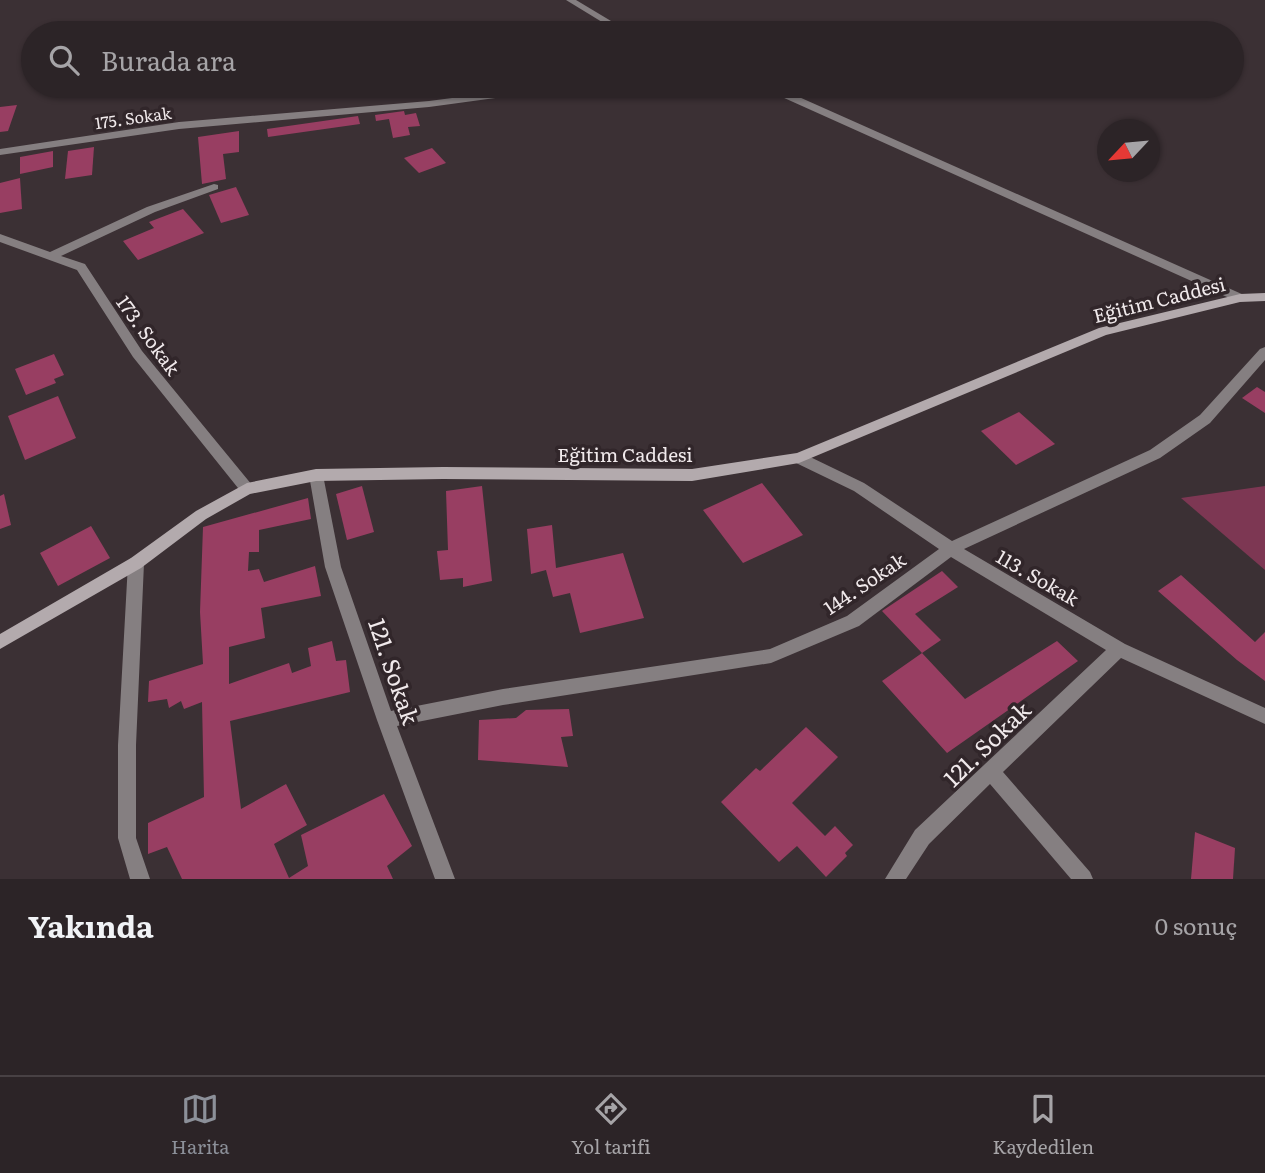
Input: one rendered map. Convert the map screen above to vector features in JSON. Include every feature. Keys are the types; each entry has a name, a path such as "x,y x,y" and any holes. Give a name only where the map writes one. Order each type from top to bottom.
{"street":[{"path":"570,0 606,21"},
{"name":"175. Sokak","path":"0,152 202,123 371,110 480,98"},
{"path":"793,98 1240,298"},
{"path":"51,256 164,204 214,187"},
{"name":"173. Sokak","path":"0,238 81,267 95,293 167,393 247,489"},
{"name":"Eğitim Caddesi","path":"0,642 136,563 201,515 247,489 316,475 692,475 799,458 1102,331 1240,298 1265,298"},
{"name":"144. Sokak","path":"386,720 503,697 771,656 853,621 950,549 1154,454 1205,419 1265,352"},
{"name":"113. Sokak","path":"799,458 859,487 950,549 1119,649 1265,716"},
{"name":"121. Sokak","path":"316,475 333,567 445,879"},
{"path":"136,563 127,745 127,838 140,879"},
{"name":"121. Sokak","path":"895,879 922,837 1119,649"},
{"path":"992,772 1083,879"}],"shaded area":[{"path":"1265,486 1265,570 1181,498"}],"building":[{"path":"17,105 8,131 0,132 0,107"},
{"path":"404,111 405,115 416,113 420,126 408,127 410,135 393,138 389,119 376,121 375,115"},
{"path":"358,116 360,124 268,137 267,129"},
{"path":"239,131 239,152 223,154 226,179 202,184 198,137"},
{"path":"94,147 92,175 65,179 68,151"},
{"path":"432,148 446,163 419,173 404,158"},
{"path":"53,151 53,167 20,174 20,157"},
{"path":"20,178 22,209 0,213 0,183"},
{"path":"236,187 249,215 221,223 209,195"},
{"path":"183,209 204,233 138,260 123,241 154,228 149,222"},
{"path":"54,354 64,375 54,379 56,383 26,395 15,369"},
{"path":"1257,387 1265,392 1265,413 1242,398"},
{"path":"58,396 76,438 25,460 8,416"},
{"path":"1019,412 1055,444 1016,465 981,431"},
{"path":"762,483 803,535 743,563 703,510"},
{"path":"362,486 374,532 347,540 336,494"},
{"path":"482,486 492,581 463,587 463,578 440,580 437,551 448,550 446,491"},
{"path":"4,494 11,525 0,529 0,496"},
{"path":"308,498 311,519 259,530 259,552 249,552 248,571 259,569 264,582 315,566 321,596 261,608 265,638 229,647 229,684 289,663 292,673 311,666 308,648 332,641 336,661 346,660 350,692 230,721 241,809 286,784 307,825 274,844 289,878 308,866 301,835 384,794 412,846 387,866 393,879 182,879 167,847 148,854 148,823 204,797 202,702 184,709 181,701 169,708 167,699 148,702 149,681 203,664 200,612 203,527"},
{"path":"552,525 556,568 623,553 644,618 580,633 570,593 553,597 546,570 531,574 527,529"},
{"path":"91,526 110,558 58,586 40,553"},
{"path":"942,571 958,587 915,614 941,640 922,653 882,611"},
{"path":"1181,575 1255,642 1265,632 1265,681 1158,591"},
{"path":"1057,641 1078,661 947,753 882,681 922,653 965,699"},
{"path":"569,709 573,736 561,737 568,767 478,760 479,720 516,718 526,710"},
{"path":"806,727 838,757 792,803 825,836 835,826 853,845 845,853 847,856 826,877 797,846 779,862 721,802 756,768 760,771"},
{"path":"1195,832 1235,848 1233,879 1191,879"}]}
